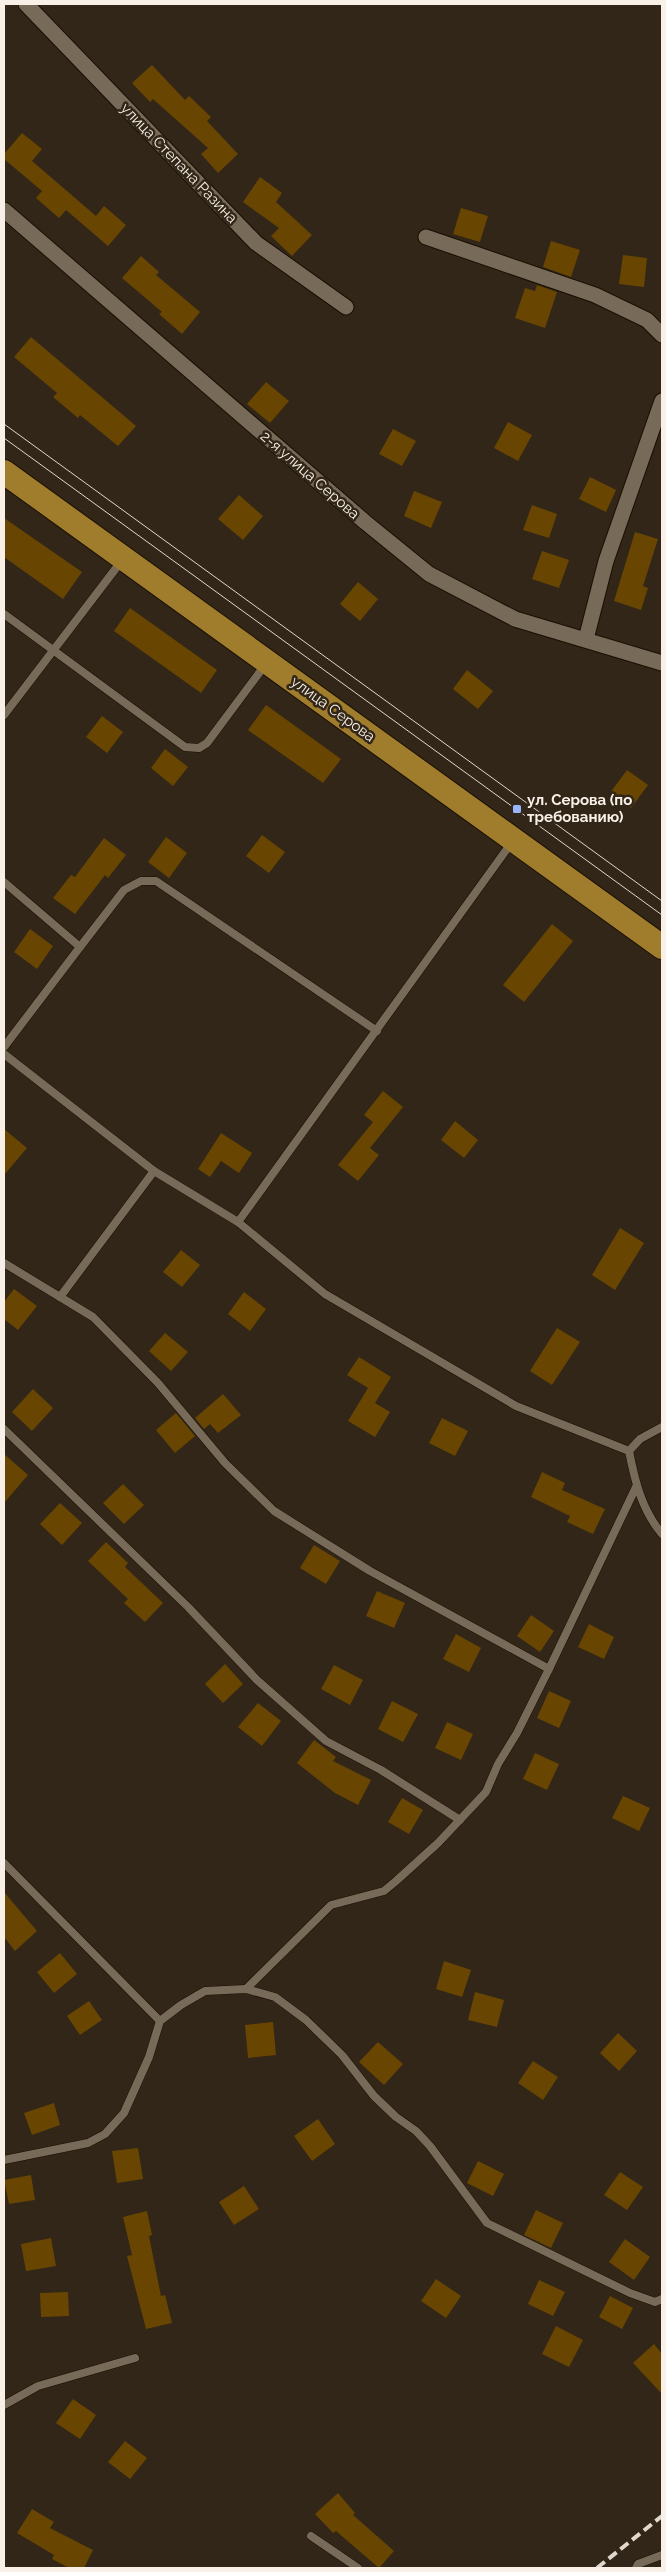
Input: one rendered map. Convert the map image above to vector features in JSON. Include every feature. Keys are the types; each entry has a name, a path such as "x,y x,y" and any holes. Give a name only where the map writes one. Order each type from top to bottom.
{"main road":[{"name":"улица Серова","path":"4,472 662,947"}],"street":[{"name":"улица Степана Разина","path":"26,4 256,243 346,307"},
{"name":"2-я улица Серова","path":"4,210 414,563 465,594 507,616 662,663"},
{"path":"426,237 595,295 647,320 662,335"},
{"path":"586,640 606,561 655,442 662,401"}],"lane":[{"path":"4,715 122,559"},
{"path":"4,614 185,746 199,748 207,743 268,662"},
{"path":"238,1222 514,840"},
{"path":"4,1047 124,890 141,881 156,881 377,1031"},
{"path":"4,882 80,946"},
{"path":"4,1054 154,1171 238,1222 325,1294 516,1406 629,1451"},
{"path":"60,1297 154,1171"},
{"path":"4,1263 93,1318 158,1383 225,1463 274,1511 370,1571 549,1669"},
{"path":"629,1451 640,1439 662,1427"},
{"path":"4,1429 188,1607 257,1680 326,1741 381,1770 460,1820"},
{"path":"629,1451 636,1487 654,1524 662,1534"},
{"path":"246,1989 331,1906 384,1890 460,1820 486,1792 498,1764 549,1669 636,1487"},
{"path":"4,1863 160,2021"},
{"path":"4,2160 88,2143 106,2134 124,2114 148,2057 160,2021 181,2005 205,1992 246,1989 276,1997 306,2020 342,2055 374,2096 396,2117 416,2131 430,2146 487,2223 630,2293 655,2302 662,2299"},
{"path":"4,2406 38,2386 135,2358"},
{"path":"311,2536 358,2568"},
{"path":"636,2568 638,2564 662,2555"}],"building":[{"path":"152,65 185,100 189,96 211,117 207,121 238,154 218,173 201,154 208,148 153,99 150,102 132,83"},
{"path":"22,133 42,149 32,161 96,216 104,206 126,225 108,246 66,210 59,218 36,198 42,191 4,159 4,154"},
{"path":"260,177 282,193 276,202 312,235 292,256 271,236 279,228 243,202"},
{"path":"461,208 488,216 480,242 453,234"},
{"path":"551,241 580,250 571,277 543,267"},
{"path":"623,255 647,258 644,287 619,284"},
{"path":"141,256 159,272 156,275 200,312 182,334 159,314 162,312 122,278"},
{"path":"537,285 557,292 545,328 515,318 525,288 535,291"},
{"path":"31,337 136,426 118,446 80,415 78,418 53,397 57,393 14,357"},
{"path":"266,382 289,401 270,423 247,404"},
{"path":"508,422 532,435 518,461 494,448"},
{"path":"393,429 416,441 402,466 379,454"},
{"path":"590,477 616,490 606,512 579,499"},
{"path":"414,491 442,502 431,528 404,516"},
{"path":"239,495 263,516 243,540 218,519"},
{"path":"532,505 557,514 549,538 523,530"},
{"path":"4,518 82,572 63,599 4,557"},
{"path":"635,532 658,539 643,586 648,588 641,610 614,601"},
{"path":"542,551 569,560 559,588 532,579"},
{"path":"358,582 378,599 360,621 340,604"},
{"path":"130,608 217,670 201,693 114,631"},
{"path":"467,670 493,691 478,709 453,689"},
{"path":"266,705 341,759 323,783 248,730"},
{"path":"102,716 123,732 107,753 86,737"},
{"path":"165,749 188,767 173,786 151,768"},
{"path":"627,770 648,785 631,808 610,793"},
{"path":"262,835 285,852 269,873 246,856"},
{"path":"166,837 187,853 169,878 148,862"},
{"path":"104,838 126,855 108,878 105,875 75,914 53,898 71,875 75,877"},
{"path":"552,924 573,941 524,1002 503,985"},
{"path":"30,929 53,946 37,969 14,952"},
{"path":"383,1091 403,1107 370,1148 379,1155 358,1181 338,1165 373,1122 364,1115"},
{"path":"455,1121 478,1140 464,1158 441,1140"},
{"path":"4,1129 27,1148 4,1175"},
{"path":"221,1133 252,1153 239,1173 221,1161 210,1177 198,1169"},
{"path":"620,1228 644,1243 615,1290 592,1275"},
{"path":"181,1250 200,1265 182,1287 163,1272"},
{"path":"14,1289 37,1306 18,1330 4,1319 4,1302"},
{"path":"244,1292 266,1309 250,1331 228,1314"},
{"path":"557,1328 580,1342 552,1385 530,1371"},
{"path":"165,1333 188,1352 171,1371 149,1351"},
{"path":"359,1357 391,1377 375,1403 390,1412 375,1437 348,1421 368,1388 347,1375"},
{"path":"33,1389 53,1408 32,1431 12,1412"},
{"path":"223,1394 241,1415 218,1433 210,1424 204,1429 195,1418"},
{"path":"176,1413 195,1436 175,1453 156,1430"},
{"path":"442,1418 468,1431 455,1456 429,1443"},
{"path":"4,1454 28,1475 4,1503"},
{"path":"542,1472 565,1483 562,1490 605,1509 593,1534 567,1522 570,1516 531,1497"},
{"path":"123,1484 144,1505 124,1524 103,1503"},
{"path":"60,1503 82,1523 62,1545 40,1524"},
{"path":"106,1542 128,1563 125,1567 163,1603 145,1622 124,1603 128,1599 88,1561"},
{"path":"314,1545 340,1561 326,1584 300,1568"},
{"path":"377,1591 405,1603 394,1628 366,1616"},
{"path":"531,1615 554,1631 540,1652 517,1636"},
{"path":"589,1624 614,1637 604,1659 578,1647"},
{"path":"456,1634 481,1648 469,1672 443,1659"},
{"path":"225,1664 243,1684 223,1703 205,1684"},
{"path":"334,1665 363,1680 350,1705 321,1689"},
{"path":"549,1691 571,1701 559,1728 537,1718"},
{"path":"392,1701 418,1714 403,1742 378,1729"},
{"path":"258,1703 281,1721 262,1746 238,1727"},
{"path":"447,1722 473,1734 461,1760 435,1748"},
{"path":"314,1740 336,1757 333,1761 371,1780 358,1805 335,1793 297,1763"},
{"path":"535,1753 559,1764 547,1790 523,1779"},
{"path":"623,1796 650,1808 639,1831 612,1818"},
{"path":"402,1798 423,1810 409,1834 388,1822"},
{"path":"4,1892 37,1931 15,1951 4,1937"},
{"path":"60,1953 77,1974 54,1993 37,1972"},
{"path":"444,1961 471,1970 462,1997 436,1989"},
{"path":"475,1992 504,2000 497,2027 468,2020"},
{"path":"89,2001 102,2020 80,2035 67,2016"},
{"path":"273,2022 276,2055 248,2058 245,2025"},
{"path":"618,2033 637,2051 619,2071 600,2053"},
{"path":"378,2042 403,2064 384,2085 359,2062"},
{"path":"533,2061 558,2077 543,2100 518,2083"},
{"path":"54,2103 60,2125 32,2135 24,2113"},
{"path":"318,2119 335,2144 312,2161 294,2136"},
{"path":"138,2148 143,2179 117,2183 112,2151"},
{"path":"478,2161 504,2174 493,2196 467,2183"},
{"path":"620,2172 643,2187 627,2210 604,2195"},
{"path":"31,2175 35,2200 9,2204 4,2180"},
{"path":"244,2186 259,2209 234,2225 219,2202"},
{"path":"536,2210 563,2223 551,2248 524,2235"},
{"path":"147,2211 152,2235 149,2236 161,2296 165,2295 172,2323 146,2329 127,2256 132,2255 123,2217"},
{"path":"51,2238 56,2266 26,2271 21,2244"},
{"path":"625,2239 650,2257 634,2280 609,2262"},
{"path":"436,2279 461,2296 446,2318 421,2301"},
{"path":"539,2280 565,2292 553,2316 528,2304"},
{"path":"68,2292 69,2316 41,2317 40,2293"},
{"path":"610,2296 633,2308 622,2329 599,2317"},
{"path":"556,2326 583,2340 569,2367 542,2354"},
{"path":"654,2344 662,2354 662,2394 633,2363"},
{"path":"73,2399 96,2415 80,2439 56,2423"},
{"path":"125,2441 147,2458 130,2479 108,2462"},
{"path":"338,2493 355,2513 353,2515 394,2551 379,2568 336,2531 333,2533 315,2514"},
{"path":"32,2509 54,2522 50,2528 93,2550 84,2568 69,2568 52,2559 54,2555 17,2533"}],"tram line":[{"path":"4,424 662,901"},
{"path":"4,438 662,915"}],"railway":[{"path":"597,2568 662,2516"}],"place":[{"name":"ул. Серова (по требованию)","path":"517,809"}]}
